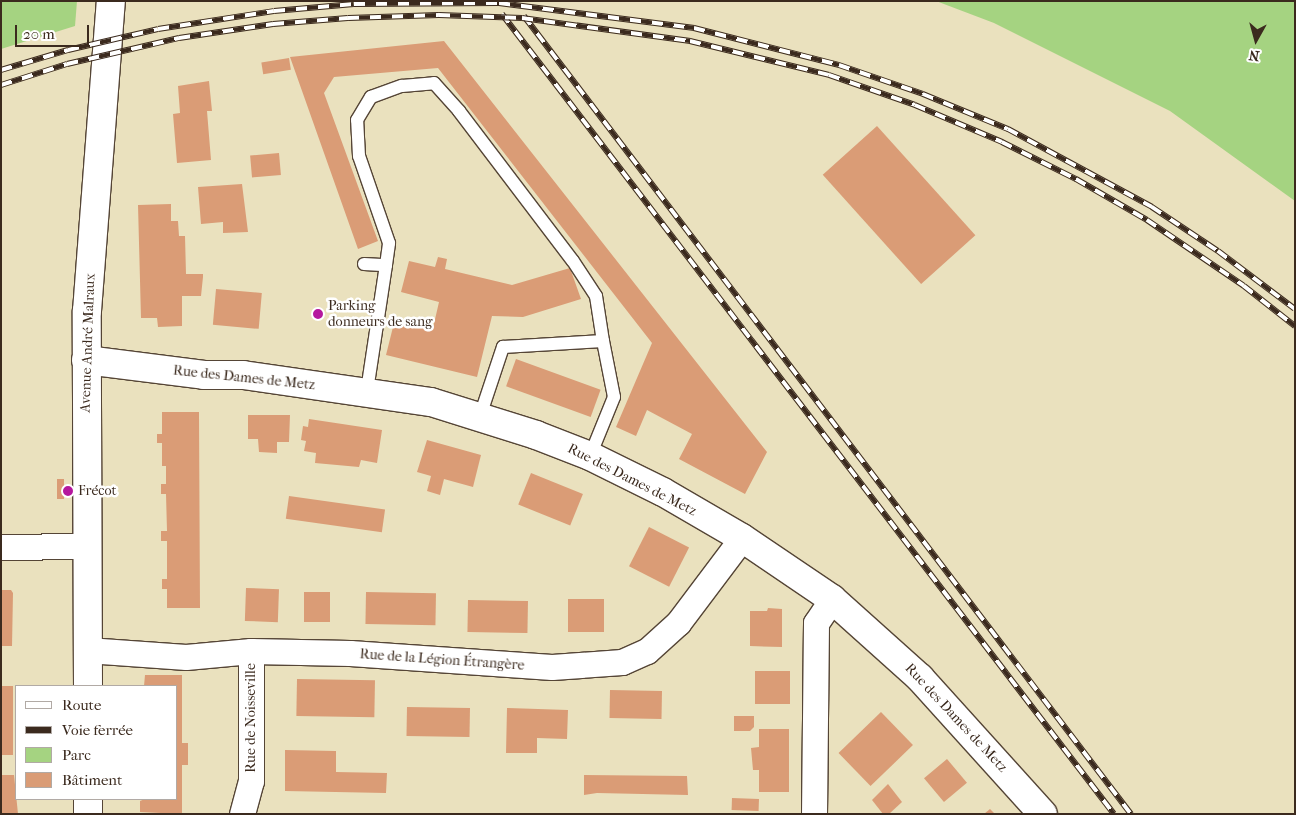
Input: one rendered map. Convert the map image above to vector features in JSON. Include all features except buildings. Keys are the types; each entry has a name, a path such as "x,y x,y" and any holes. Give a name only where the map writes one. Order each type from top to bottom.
{"street":[{"name":"Avenue André Malraux","path":"88,685 87,310 111,1"},
{"name":"Rue des Dames de Metz","path":"86,360 204,375 243,375 367,391 431,402 480,416 590,456 663,492 742,538 832,599 920,678 1043,814"},
{"name":"Rue de la Légion Étrangère","path":"88,650 186,657 251,651 350,653 552,667 622,662 647,650 678,623 742,538"},
{"path":"1,547 88,546"},
{"path":"814,814 816,623 832,599"},
{"name":"Rue de Noisseville","path":"242,814 251,781 251,651"},
{"path":"88,800 88,814"}],"lane":[{"path":"367,391 389,243 359,156 357,120 371,97 402,86 434,83 459,111 573,261 596,296 614,397 590,456"},
{"path":"364,264 386,265"},
{"path":"480,416 502,347 603,341"}],"green space":[{"path":"1,1 77,1 75,26 1,49"},
{"path":"936,1 1295,1 1295,201 1170,111 994,23"}],"railway":[{"path":"1,70 68,50 158,29 274,11 354,4 499,3 694,28 839,65 923,94 1008,129 1152,207 1218,251 1295,309"},
{"path":"502,14 1114,814"},
{"path":"1,85 67,64 179,38 273,24 348,18 439,15 522,18 690,41 829,75 915,105 1002,142 1076,179 1147,220 1244,286 1295,326"},
{"path":"524,16 1131,814"}],"place":[{"name":"Parking donneurs de sang","path":"318,314"},
{"name":"Frécot","path":"68,491"}]}
